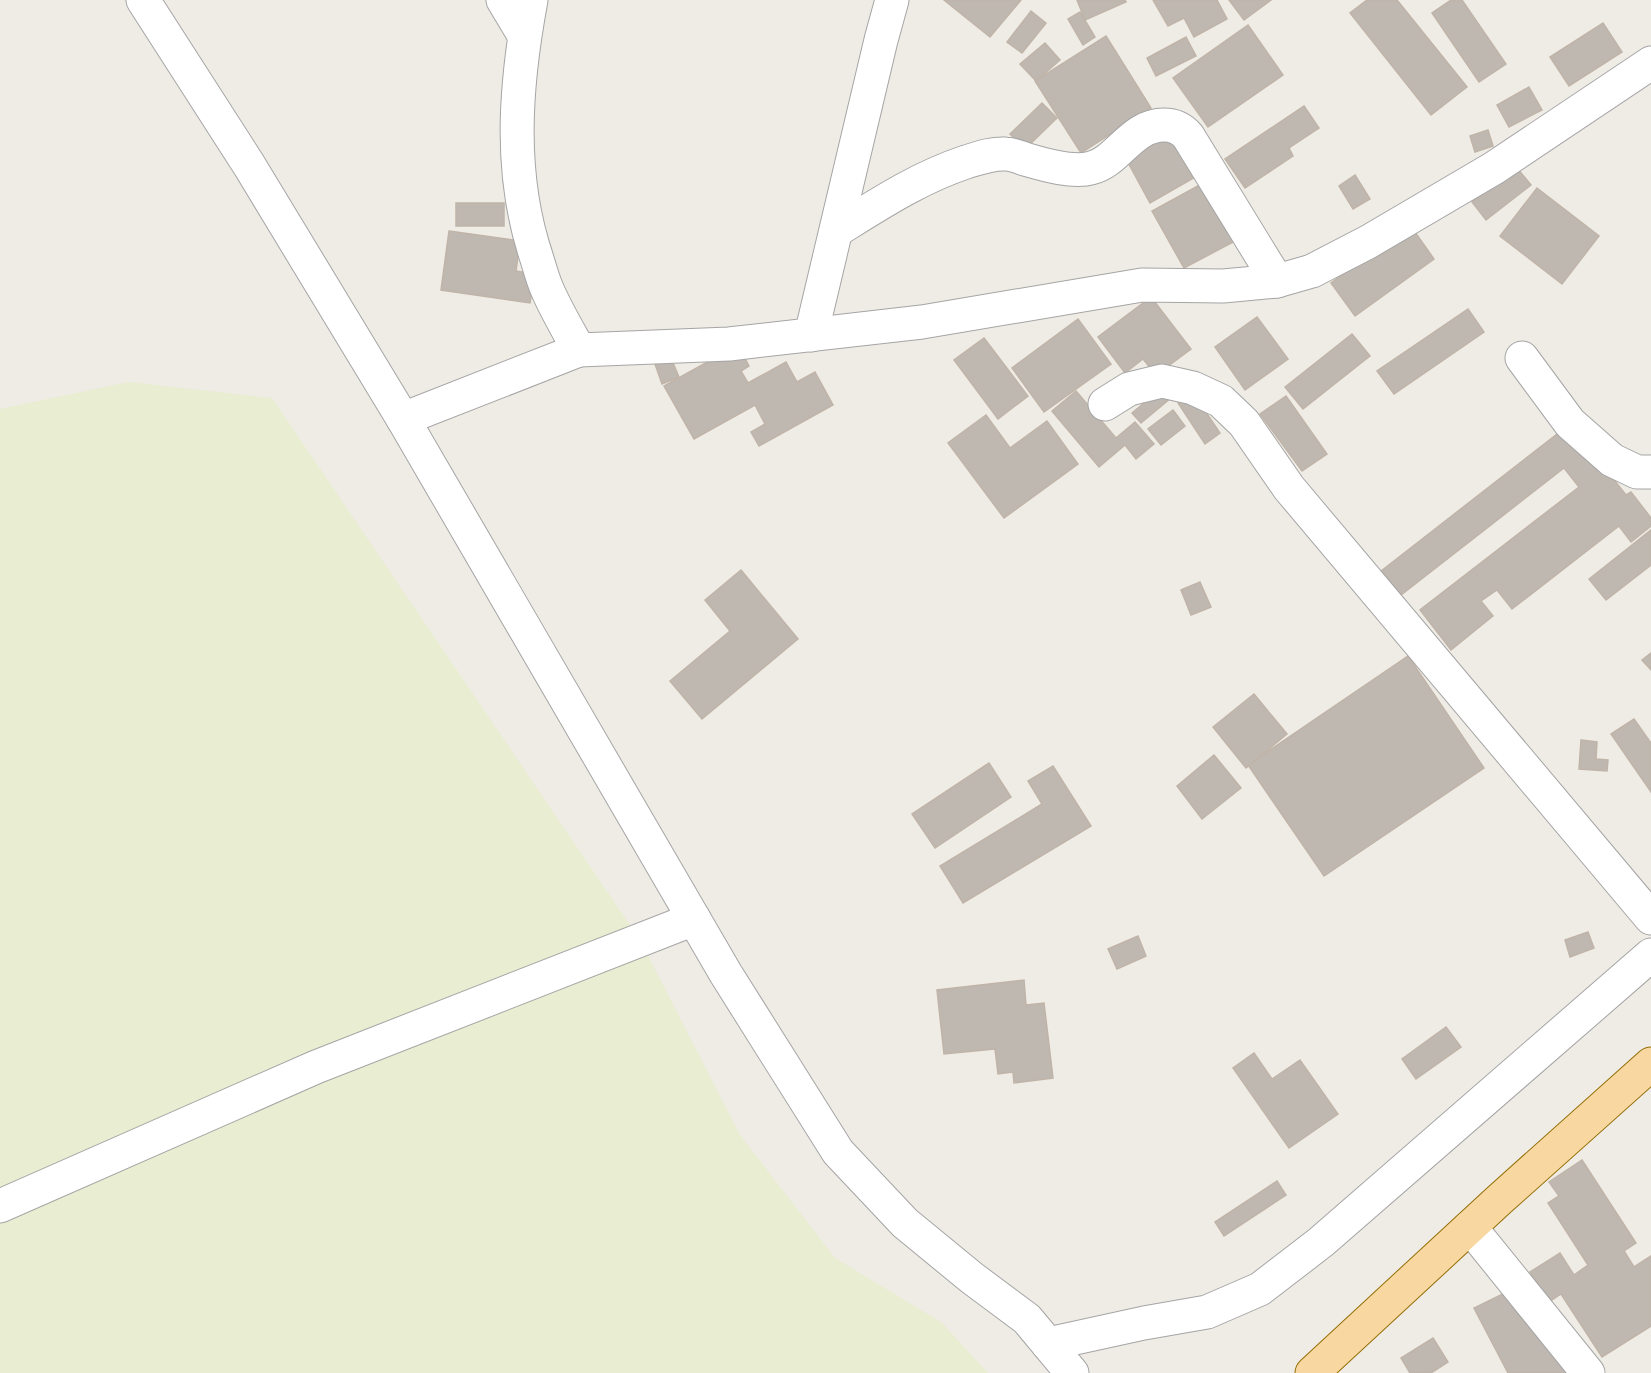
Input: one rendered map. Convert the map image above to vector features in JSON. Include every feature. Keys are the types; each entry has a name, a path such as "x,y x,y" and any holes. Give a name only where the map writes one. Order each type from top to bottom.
{"main road":[{"path":"1312,1373 1651,1064"}],"street":[{"path":"143,0 249,165 403,419 726,974 838,1152 905,1223 1026,1319 1072,1373"},
{"path":"503,0 525,35"},
{"path":"531,0 522,47 517,112 518,166 529,234 546,288 579,350"},
{"path":"811,335 892,0"},
{"path":"403,419 579,350 729,344 811,335 922,322 1142,285 1223,286 1278,281 1312,271 1387,231 1494,168 1651,63"},
{"path":"837,230 904,189 955,166 988,155 1008,154 1066,168 1085,170 1095,168 1138,134 1154,126 1167,125 1181,129 1188,136 1278,281"},
{"path":"1522,358 1570,423 1612,460 1637,472 1651,472"},
{"path":"1105,404 1129,389 1162,381 1193,388 1221,401 1244,423 1289,488 1651,918"},
{"path":"0,1206 316,1067 694,919"},
{"path":"1048,1344 1207,1312 1260,1289 1330,1234 1651,955"},
{"path":"1470,1227 1588,1373"}],"green space":[{"path":"129,382 272,398 640,940 740,1135 835,1258 941,1322 988,1373 0,1373 0,409"}],"building":[{"path":"944,0 1021,0 990,37"},
{"path":"1077,0 1125,0 1126,2 1085,20"},
{"path":"1153,0 1217,0 1227,19 1194,37 1184,18 1168,26"},
{"path":"1229,0 1271,0 1244,20"},
{"path":"1367,0 1397,0 1467,87 1431,115 1350,13"},
{"path":"1451,0 1462,0 1506,64 1479,82 1432,13"},
{"path":"1031,11 1046,23 1022,53 1007,42"},
{"path":"1080,12 1095,37 1083,45 1068,19"},
{"path":"1603,23 1622,52 1569,86 1550,57"},
{"path":"1248,25 1283,75 1208,127 1173,78"},
{"path":"1106,36 1151,108 1081,153 1035,81"},
{"path":"1186,37 1196,56 1156,76 1147,58"},
{"path":"1045,43 1060,60 1036,81 1020,64"},
{"path":"1529,87 1542,110 1509,127 1497,105"},
{"path":"1042,103 1057,118 1025,149 1010,134"},
{"path":"1304,106 1319,128 1289,148 1293,156 1245,188 1225,159"},
{"path":"1488,130 1493,146 1475,152 1470,136"},
{"path":"1172,131 1197,176 1150,203 1125,157"},
{"path":"1517,168 1531,185 1486,220 1472,202"},
{"path":"1355,175 1370,199 1353,209 1339,186"},
{"path":"1205,182 1237,240 1184,268 1152,211"},
{"path":"1537,188 1599,236 1562,284 1500,236"},
{"path":"456,203 504,203 504,226 456,226"},
{"path":"1410,225 1434,259 1355,316 1331,283"},
{"path":"449,231 520,241 516,271 535,274 530,303 441,290"},
{"path":"1151,297 1191,349 1156,375 1143,359 1125,373 1098,337"},
{"path":"1468,309 1484,332 1394,394 1377,371"},
{"path":"1257,317 1288,359 1245,390 1215,347"},
{"path":"1078,319 1111,364 1044,412 1012,368"},
{"path":"1352,334 1370,356 1303,409 1285,387"},
{"path":"984,338 1028,396 998,419 954,360"},
{"path":"738,345 749,366 741,371 748,383 786,362 797,382 815,372 833,405 759,446 751,432 765,424 755,405 694,439 664,386"},
{"path":"671,358 679,377 662,384 655,364"},
{"path":"1162,388 1171,398 1141,423 1132,413"},
{"path":"1076,391 1116,438 1135,422 1154,444 1136,459 1125,445 1099,467 1052,411"},
{"path":"1193,393 1220,433 1205,444 1178,403"},
{"path":"1286,396 1327,454 1302,471 1260,414"},
{"path":"1173,410 1185,426 1161,445 1148,429"},
{"path":"986,415 1010,448 1047,421 1078,464 1004,518 948,443"},
{"path":"1570,424 1626,495 1631,492 1651,518 1651,526 1631,542 1619,526 1512,609 1497,590 1481,601 1493,616 1451,650 1420,610 1579,487 1564,468 1401,595 1381,571"},
{"path":"1651,530 1651,565 1606,600 1589,579"},
{"path":"741,570 798,639 702,719 670,681 730,631 705,600"},
{"path":"1200,582 1211,607 1191,615 1181,590"},
{"path":"1651,653 1651,670 1642,660"},
{"path":"1408,656 1484,768 1324,876 1248,765"},
{"path":"1254,694 1287,734 1246,768 1213,727"},
{"path":"1634,719 1651,743 1651,792 1611,734"},
{"path":"1581,740 1597,742 1596,759 1608,760 1607,771 1579,769"},
{"path":"1214,755 1241,788 1202,819 1177,786"},
{"path":"989,763 1011,797 935,848 912,814"},
{"path":"1053,766 1091,826 963,903 940,866 1042,804 1028,781"},
{"path":"1588,932 1594,948 1570,957 1565,940"},
{"path":"1138,936 1146,956 1117,969 1108,949"},
{"path":"1024,980 1026,1005 1044,1003 1053,1078 1014,1083 1013,1072 998,1074 995,1049 944,1054 937,990"},
{"path":"1446,1027 1461,1047 1416,1079 1402,1059"},
{"path":"1254,1053 1272,1079 1300,1060 1338,1114 1289,1148 1233,1068"},
{"path":"1582,1160 1636,1243 1624,1251 1634,1267 1651,1256 1651,1326 1602,1357 1561,1294 1549,1302 1530,1272 1560,1253 1574,1275 1588,1265 1548,1203 1559,1196 1549,1182"},
{"path":"1277,1181 1286,1195 1224,1236 1215,1222"},
{"path":"1515,1288 1574,1373 1508,1373 1474,1308"},
{"path":"1433,1338 1448,1362 1431,1373 1410,1373 1401,1358"}]}
